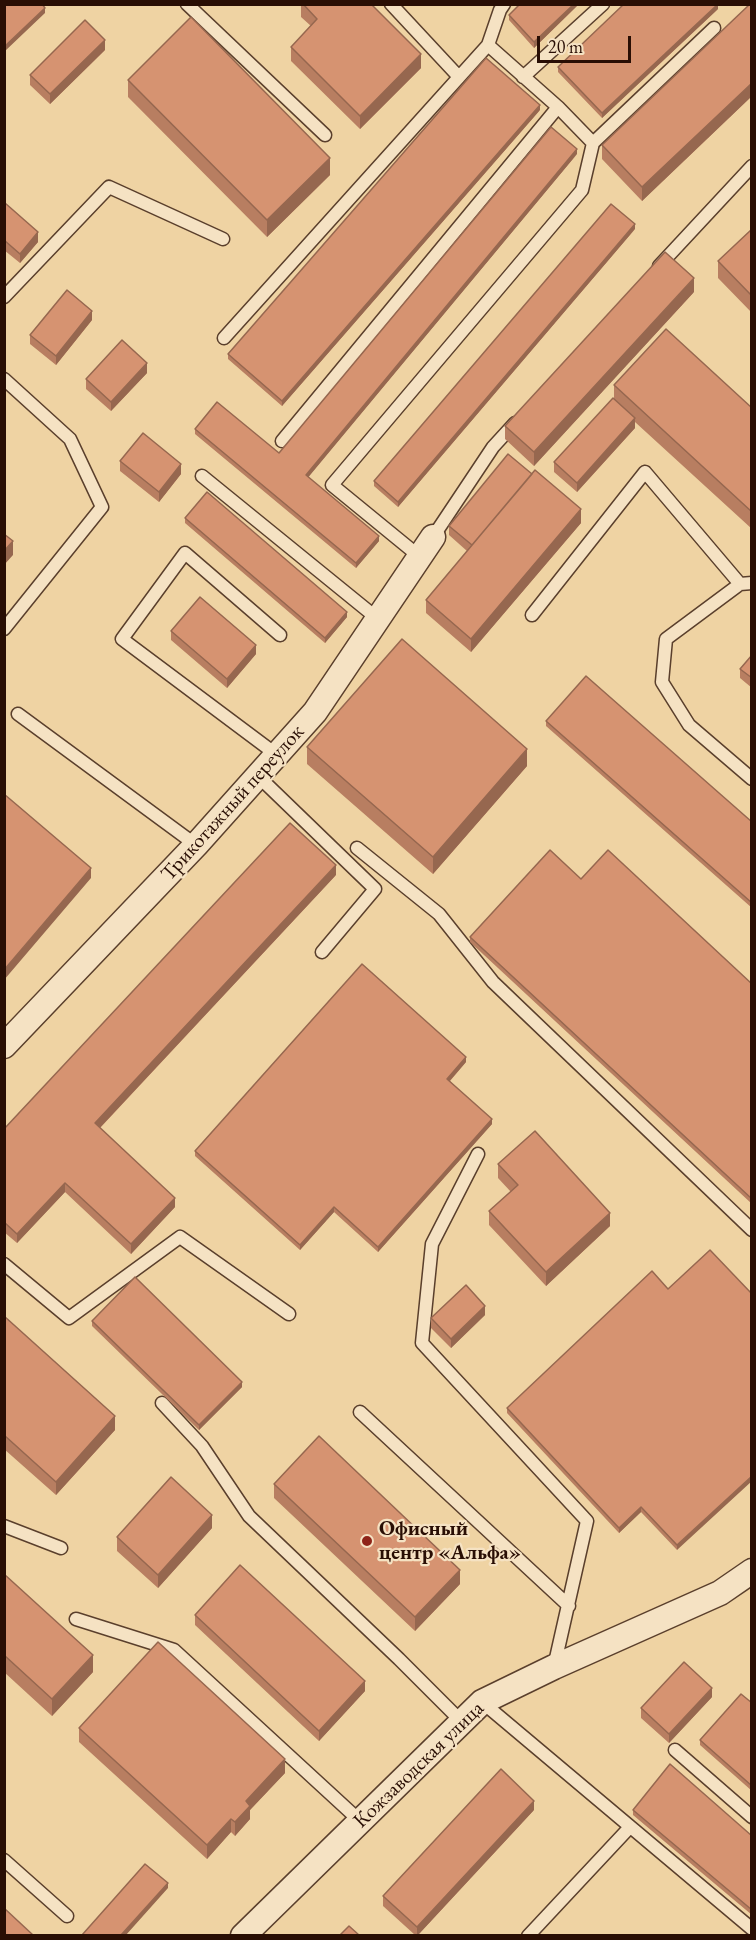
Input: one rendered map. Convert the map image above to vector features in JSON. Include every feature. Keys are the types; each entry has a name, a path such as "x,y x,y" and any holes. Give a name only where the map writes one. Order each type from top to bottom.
{"street":[{"name":"Трикотажный переулок","path":"4,1046 196,844 315,712 426,547"},
{"name":"Кожзаводская улица","path":"243,1935 482,1702 554,1667 720,1593 752,1571"}],"lane":[{"path":"187,4 325,135"},
{"path":"391,4 459,77"},
{"path":"224,338 488,45 504,4"},
{"path":"523,77 603,4"},
{"path":"525,412 493,447 426,547 332,485 582,190 593,143 714,28"},
{"path":"488,45 558,107 593,143"},
{"path":"282,441 558,107"},
{"path":"654,271 752,166"},
{"path":"4,297 109,187 223,239"},
{"path":"4,379 70,439 102,507 4,629"},
{"path":"532,615 645,472 746,584 666,639 662,682 689,725 752,779"},
{"path":"202,476 378,619"},
{"path":"277,755 123,639 185,553 279,635"},
{"path":"18,714 196,844"},
{"path":"258,776 375,889 322,952"},
{"path":"357,848 439,914 493,982 752,1230"},
{"path":"478,1154 432,1244 422,1344 587,1521 554,1667"},
{"path":"4,1264 69,1318 180,1237 289,1314"},
{"path":"162,1403 202,1446 249,1516 462,1722"},
{"path":"360,1412 568,1606"},
{"path":"4,1526 61,1548"},
{"path":"76,1619 174,1650 360,1821"},
{"path":"482,1702 752,1929"},
{"path":"675,1750 752,1817"},
{"path":"528,1935 630,1827"},
{"path":"4,1860 67,1916"}],"building":[{"path":"4,4 42,4 45,8 4,47"},
{"path":"303,4 371,4 421,54 360,116 291,47 317,19"},
{"path":"520,4 574,4 534,42 509,15"},
{"path":"624,4 718,4 602,113 558,67"},
{"path":"752,4 752,83 642,187 602,145"},
{"path":"191,17 330,158 267,220 128,80"},
{"path":"85,20 105,40 50,94 30,75"},
{"path":"486,58 540,105 282,401 228,354"},
{"path":"551,127 577,149 306,475 379,536 356,563 195,429 217,402 279,453"},
{"path":"5,203 38,232 20,254 4,240"},
{"path":"611,204 635,224 398,502 374,481"},
{"path":"752,229 752,296 718,261"},
{"path":"665,252 694,278 534,452 505,426"},
{"path":"67,290 92,311 56,356 30,335"},
{"path":"666,329 752,408 752,512 614,385"},
{"path":"122,340 147,363 111,402 86,379"},
{"path":"613,398 635,418 577,483 554,462"},
{"path":"143,433 181,464 159,492 120,461"},
{"path":"508,454 532,474 472,545 449,526"},
{"path":"535,470 581,509 471,639 426,600"},
{"path":"207,492 347,612 325,638 185,518"},
{"path":"4,534 13,541 4,551"},
{"path":"200,597 256,645 227,679 171,631"},
{"path":"402,639 527,749 433,857 307,747"},
{"path":"752,655 752,678 740,669"},
{"path":"586,676 752,822 752,903 546,721"},
{"path":"4,794 91,868 4,970"},
{"path":"290,823 336,865 95,1123 175,1198 131,1244 65,1183 17,1234 4,1222 4,1129"},
{"path":"550,850 581,879 608,850 752,984 752,1199 470,937"},
{"path":"362,964 466,1057 447,1079 492,1119 378,1247 334,1207 300,1245 195,1151"},
{"path":"535,1131 610,1213 546,1272 489,1211 518,1185 498,1164"},
{"path":"710,1250 752,1294 752,1476 677,1545 641,1507 619,1528 507,1408 652,1271 668,1289"},
{"path":"135,1277 242,1382 199,1425 92,1321"},
{"path":"466,1285 485,1306 451,1339 431,1318"},
{"path":"4,1316 115,1416 56,1482 4,1435"},
{"name":"Офисный центр «Альфа»","path":"319,1436 460,1570 415,1617 274,1484"},
{"path":"171,1477 212,1515 158,1575 117,1537"},
{"path":"240,1565 365,1681 319,1731 195,1615"},
{"path":"4,1574 93,1655 52,1699 4,1655"},
{"path":"158,1642 285,1759 246,1801 250,1806 235,1822 231,1819 207,1845 79,1728"},
{"path":"684,1662 712,1688 669,1734 641,1708"},
{"path":"741,1694 752,1703 752,1786 700,1740"},
{"path":"670,1764 752,1836 752,1910 633,1810"},
{"path":"501,1769 534,1801 417,1927 383,1896"},
{"path":"145,1864 168,1883 121,1935 82,1935"},
{"path":"4,1908 33,1935 4,1935"},
{"path":"349,1926 359,1935 340,1935"}],"place":[{"name":"Офисный центр «Альфа»","path":"367,1541"}]}
